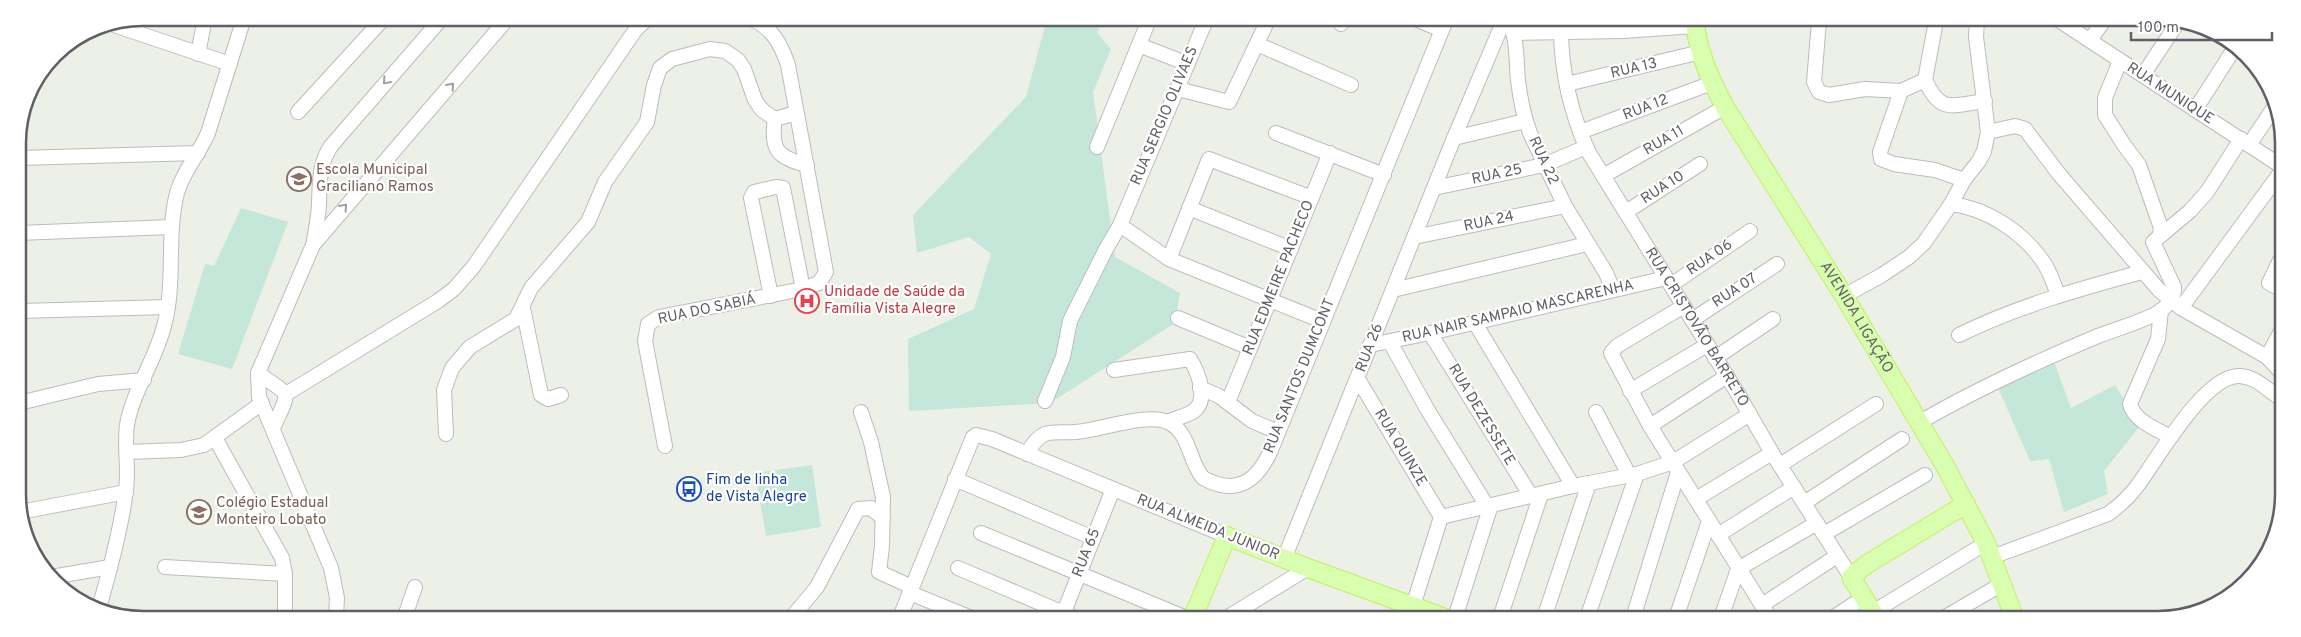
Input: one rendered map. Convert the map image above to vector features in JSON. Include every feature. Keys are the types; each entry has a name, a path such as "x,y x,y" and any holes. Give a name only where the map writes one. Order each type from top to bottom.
{"main road":[{"name":"AVENIDA LIGAÇÃO","path":"1696,26 1701,52 1712,83 1724,107 1844,296 1920,422 1966,504 1989,550 2012,610"},
{"path":"1851,577 1867,564 1966,504"},
{"name":"RUA ALMEIDA JUNIOR","path":"1227,536 1425,610"},
{"path":"1196,610 1227,536"},
{"name":"RUA CRISTOVÃO BARRETO","path":"1851,577 1871,610"}],"street":[{"name":"RUA SERGIO OLIVAES","path":"1045,401 1063,356 1070,321 1120,225 1203,26"},
{"path":"1178,89 1229,102 1265,26"},
{"name":"RUA SANTOS DUMCONT","path":"1168,422 1182,436 1203,478 1227,486 1243,484 1256,474 1267,458 1278,432 1443,26"},
{"name":"RUA 26","path":"1284,558 1454,138 1503,26"},
{"name":"RUA 22","path":"1510,26 1514,33 1518,83 1525,121 1544,165 1565,206 1606,273 1614,290"},
{"path":"1514,33 1554,26"},
{"name":"RUA CRISTOVÃO BARRETO","path":"1562,26 1567,84 1571,105 1586,147 1727,376 1772,453 1851,577"},
{"path":"1575,26 1623,31 1666,26"},
{"path":"1819,26 1814,82 1820,92 1829,95 1865,89 1901,91 1926,80"},
{"path":"1935,26 1926,80 1937,101 1948,105 1985,101"},
{"path":"1844,296 1882,275 1909,257 1924,243 1951,204 1964,180 1976,167 1984,152 1988,132 1976,37 1977,26"},
{"name":"RUA MUNIQUE","path":"2067,26 2275,162"},
{"path":"2090,40 2099,26"},
{"path":"198,54 203,27"},
{"path":"100,603 126,492 129,417 156,352 168,306 171,286 171,226 180,183 208,133 241,27"},
{"path":"298,112 376,27"},
{"path":"336,611 337,593 331,568 262,402 258,385 258,373 312,245 318,214 320,168 324,156 330,146 434,27"},
{"path":"312,245 500,27"},
{"path":"262,402 268,408 276,410 286,398 430,306 454,288 474,266 630,37 639,27"},
{"path":"764,27 769,30 782,49 788,65 807,165 791,161 781,155 774,143 775,119"},
{"path":"1097,147 1146,27"},
{"path":"122,28 230,64"},
{"path":"2143,76 2174,28"},
{"path":"1256,44 1351,85"},
{"path":"1139,45 1188,64"},
{"path":"446,434 444,390 452,368 470,347 516,319 530,288 588,222 604,182 647,122 660,68 667,62 710,48 732,55 744,68 755,100 762,110 775,119"},
{"name":"RUA 13","path":"1567,84 1701,52"},
{"path":"2195,110 2232,52"},
{"path":"2120,61 2104,98 2105,115 2139,164 2161,228 2160,234"},
{"name":"RUA 12","path":"1580,132 1712,83"},
{"path":"1901,91 1880,152 1881,159 1894,164 1935,170 1964,180"},
{"name":"RUA 11","path":"1603,176 1724,107"},
{"path":"2171,437 2139,417 2132,411 2130,404 2158,339 2174,294 2174,287 2153,246 2154,240 2190,211 2271,111"},
{"path":"775,119 796,113"},
{"path":"1454,138 1525,121"},
{"path":"1988,132 2015,126 2025,129 2059,174 2171,306 2267,357 2275,366"},
{"path":"1276,133 1384,175"},
{"name":"RUA 25","path":"1434,188 1544,165 1586,147"},
{"path":"27,158 198,153"},
{"name":"RUA EDMEIRE PACHECO","path":"1228,402 1330,153"},
{"path":"1169,259 1209,159 1312,198"},
{"name":"RUA 10","path":"1626,212 1700,164"},
{"name":"RUA DO SABIÁ","path":"665,446 645,341 648,324 659,317 803,289 815,285 823,278 826,267 807,165"},
{"path":"1920,422 1968,395 2059,353 2171,306 2275,179"},
{"name":"RUA DO SABIÁ","path":"771,296 751,194 776,187 783,188 803,289"},
{"path":"1951,204 1980,211 2010,228 2034,249 2045,264 2058,295"},
{"name":"RUA 24","path":"1414,237 1565,206"},
{"path":"1189,208 1291,249"},
{"path":"1120,225 1169,259 1322,321"},
{"path":"27,233 66,233 171,226"},
{"name":"RUA 06","path":"1668,281 1750,232"},
{"path":"1393,290 1587,244"},
{"name":"RUA 07","path":"1692,320 1777,264"},
{"path":"2275,270 2269,283 2275,287"},
{"path":"1959,335 1997,317 2058,295 2142,272"},
{"name":"RUA NAIR SAMPAIO MASCARENHA","path":"1370,345 1475,323 1614,290 1668,281"},
{"path":"27,311 168,306"},
{"path":"1684,306 1612,350 1615,363 1650,426 1765,610"},
{"path":"522,308 541,395 548,399 561,395"},
{"path":"1178,318 1250,348"},
{"path":"1715,358 1749,337 1773,318"},
{"path":"1475,323 1573,486"},
{"name":"RUA DEZESSETE","path":"1430,333 1536,495"},
{"path":"1390,342 1427,409 1489,506 1457,610"},
{"path":"2267,357 2275,342"},
{"path":"1630,391 1708,345"},
{"path":"1027,454 1034,442 1046,434 1076,432 1144,420 1168,422 1194,410 1200,401 1200,388 1189,358 1114,370"},
{"path":"258,373 281,387 286,398 273,428"},
{"path":"1650,426 1727,376"},
{"path":"1871,610 1989,550 2108,514 2119,506 2137,486 2198,402 2220,381 2240,376 2258,382 2275,394"},
{"name":"RUA QUINZE","path":"1358,379 1441,517"},
{"path":"26,401 98,384 144,380"},
{"path":"127,452 193,448 215,438 262,402 264,391 275,385"},
{"path":"1200,388 1228,402 1252,421 1278,432"},
{"path":"1780,465 1876,404"},
{"path":"861,412 882,489 883,518 879,572 911,590 955,611"},
{"path":"1590,610 1633,474 1596,412"},
{"path":"1413,606 1441,517 1573,486 1676,467 1750,414"},
{"name":"RUA ALMEIDA JUNIOR","path":"955,479 973,436 987,437 1227,536"},
{"path":"215,438 282,558 285,574 285,611"},
{"path":"1804,503 1902,439"},
{"path":"1696,498 1772,453"},
{"path":"1635,610 1676,467"},
{"path":"1724,610 1738,569 1925,475"},
{"path":"903,611 955,479 1093,538"},
{"path":"1547,610 1589,483"},
{"path":"1718,535 1794,487"},
{"name":"RUA 65","path":"1068,611 1079,574 1113,489"},
{"path":"28,511 126,492"},
{"path":"1502,610 1536,495"},
{"path":"797,611 818,587 858,509 871,508 883,518"},
{"path":"1679,610 1709,521"},
{"path":"981,533 1168,610"},
{"path":"1762,605 1837,556"},
{"path":"165,566 285,574"},
{"path":"59,576 110,567"},
{"path":"958,568 1054,611"},
{"path":"1240,610 1308,568"},
{"path":"1957,610 2002,584"},
{"path":"407,611 415,587"}],"green space":[{"path":"1045,27 1100,27 1097,33 1111,49 1093,92 1115,257 1180,293 1175,323 1050,403 909,411 908,339 974,309 991,254 969,237 917,253 913,215 1026,97"},
{"path":"241,208 288,222 232,369 178,354 205,264 214,266"},
{"path":"2052,356 2071,408 2115,385 2140,426 2104,471 2108,494 2064,512 2049,459 2030,461 1996,383"},
{"path":"812,465 821,527 766,536 755,473"}],"place":[{"name":"Escola Municipal Graciliano Ramos","path":"299,179"},
{"name":"Unidade de Saúde da Família Vista Alegre","path":"807,301"},
{"name":"Fim de linha de Vista Alegre","path":"689,489"},
{"name":"Colégio Estadual Monteiro Lobato","path":"199,512"}]}
